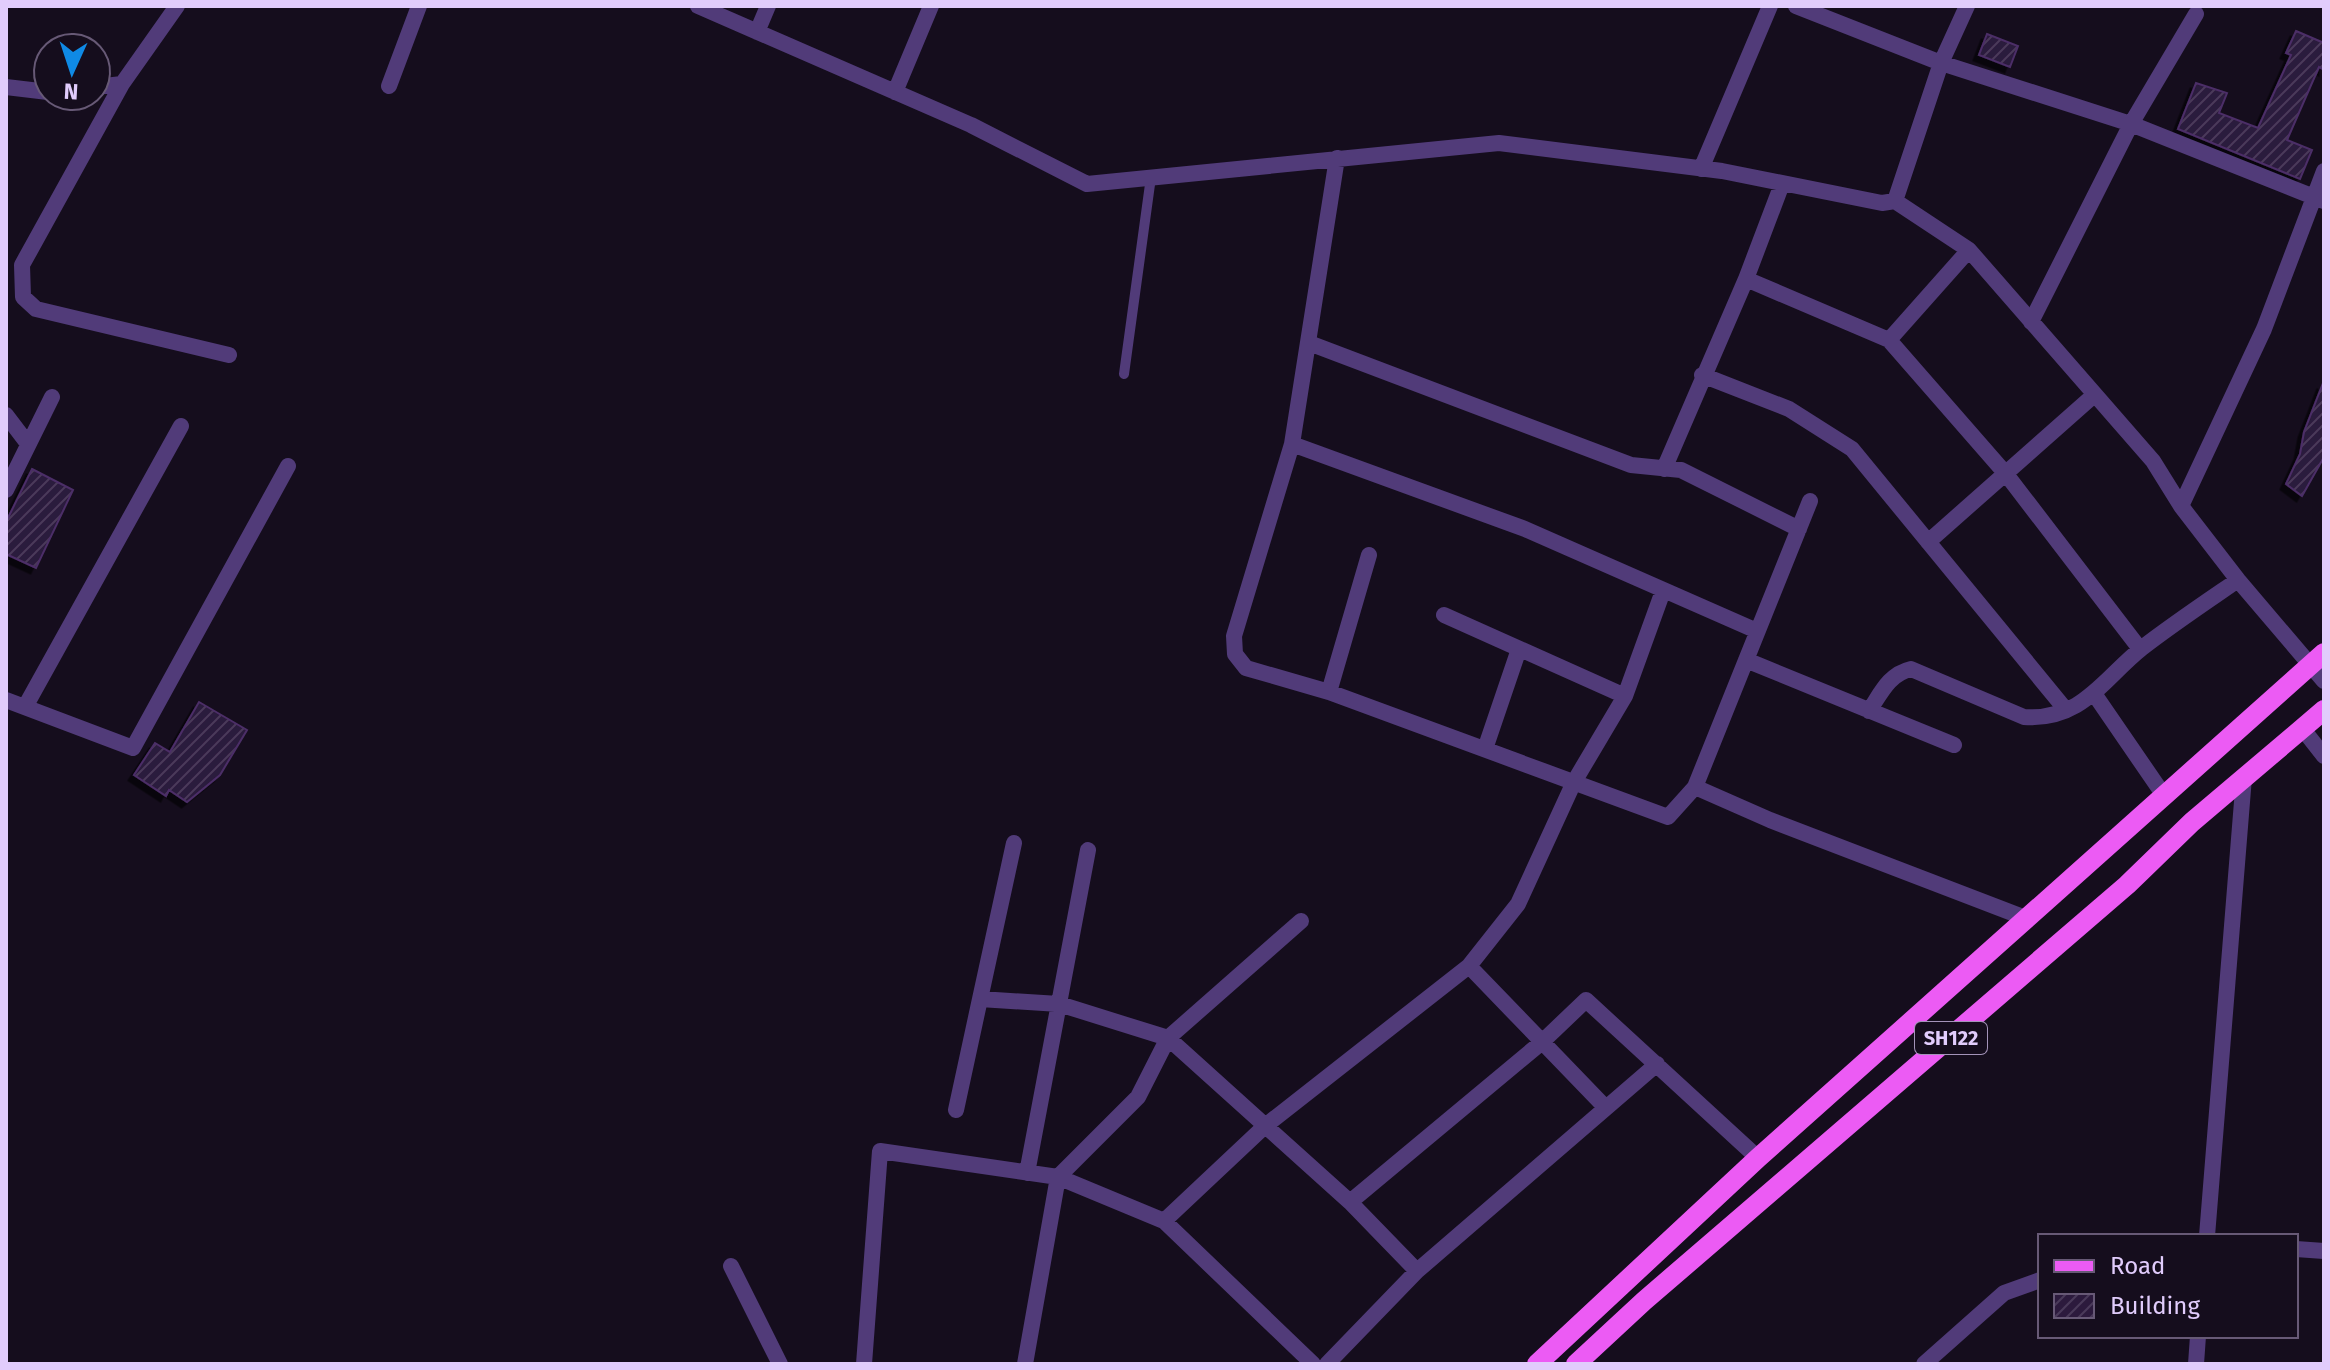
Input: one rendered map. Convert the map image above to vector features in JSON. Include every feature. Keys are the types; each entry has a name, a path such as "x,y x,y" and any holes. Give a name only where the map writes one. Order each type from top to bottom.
{"main road":[{"path":"1537,1364 1758,1158 2317,659"},
{"name":"SH122","path":"1576,1364 1644,1301 2117,894 2244,777 2324,710"}],"street":[{"path":"177,6 122,84 22,265 23,297 36,309 229,355"},
{"path":"389,86 419,6"},
{"path":"698,6 895,92 1087,184 1499,143 1701,169 1882,203 1895,201 1969,250 2093,396 2153,461 2181,506 2238,580 2317,659 2324,681"},
{"path":"757,32 768,6"},
{"path":"895,92 931,6"},
{"path":"1701,169 1770,6"},
{"path":"1796,6 1941,63 2131,124 2319,199"},
{"path":"1895,201 1941,63 1967,6"},
{"path":"2031,322 2131,124 2196,14"},
{"path":"112,85 122,84"},
{"path":"6,87 32,90"},
{"path":"1337,158 1292,444 1234,636 1235,654 1246,668 1329,692 1668,817 1695,787 1810,501"},
{"path":"2181,506 2264,329 2319,199 2324,171"},
{"path":"1664,469 1746,279 1782,184"},
{"path":"1889,340 1969,250"},
{"path":"1746,279 1889,340 2006,474 2140,649"},
{"path":"1309,343 1631,465 1681,470 1799,529"},
{"path":"1702,375 1789,409 1852,449 2066,710"},
{"path":"1928,542 2093,396"},
{"path":"6,490 52,397"},
{"path":"6,415 28,444"},
{"path":"25,707 181,426"},
{"path":"1292,444 1525,529 1757,631"},
{"path":"6,700 133,748 288,466"},
{"path":"1329,692 1369,555"},
{"path":"1869,711 1890,679 1899,672 1911,669 2024,717 2039,718 2066,710 2095,695 2140,649 2238,580"},
{"path":"1164,1221 1265,1126 1469,966 1518,904 1574,782 1625,696 1663,591"},
{"path":"1444,615 1625,696"},
{"path":"1485,749 1519,649"},
{"path":"1746,660 1954,745"},
{"path":"2095,695 2165,797"},
{"path":"2302,728 2324,756"},
{"path":"2207,1234 2244,777"},
{"path":"1695,787 1770,820 2028,919"},
{"path":"956,1110 1014,843"},
{"path":"1027,1173 1088,850"},
{"path":"1025,1364 1058,1177 1138,1097 1168,1038 1301,921"},
{"path":"1469,966 1606,1108"},
{"path":"980,999 1059,1004 1168,1038 1350,1202 1417,1271"},
{"path":"1350,1202 1542,1042 1586,1000 1758,1158"},
{"path":"1327,1364 1417,1271 1657,1064"},
{"path":"864,1364 880,1151 1058,1177 1164,1221 1313,1364"},
{"path":"2298,1249 2324,1251"},
{"path":"731,1266 780,1364"},
{"path":"1924,1364 2004,1293 2038,1281"},
{"path":"2196,1364 2198,1338"}],"lane":[{"path":"1124,374 1151,177"}],"building":[{"path":"2296,31 2324,43 2324,70 2319,67 2287,140 2312,150 2300,179 2178,129 2196,83 2227,93 2219,113 2258,128 2291,55 2286,53"},
{"path":"1987,34 2018,46 2010,67 1979,55"},
{"path":"2323,383 2324,457 2302,496 2286,484 2300,454 2304,432"},
{"path":"32,469 73,490 36,568 6,554 6,522"},
{"path":"199,702 247,730 220,775 187,802 169,790 166,796 134,775 155,743 170,752"}]}
